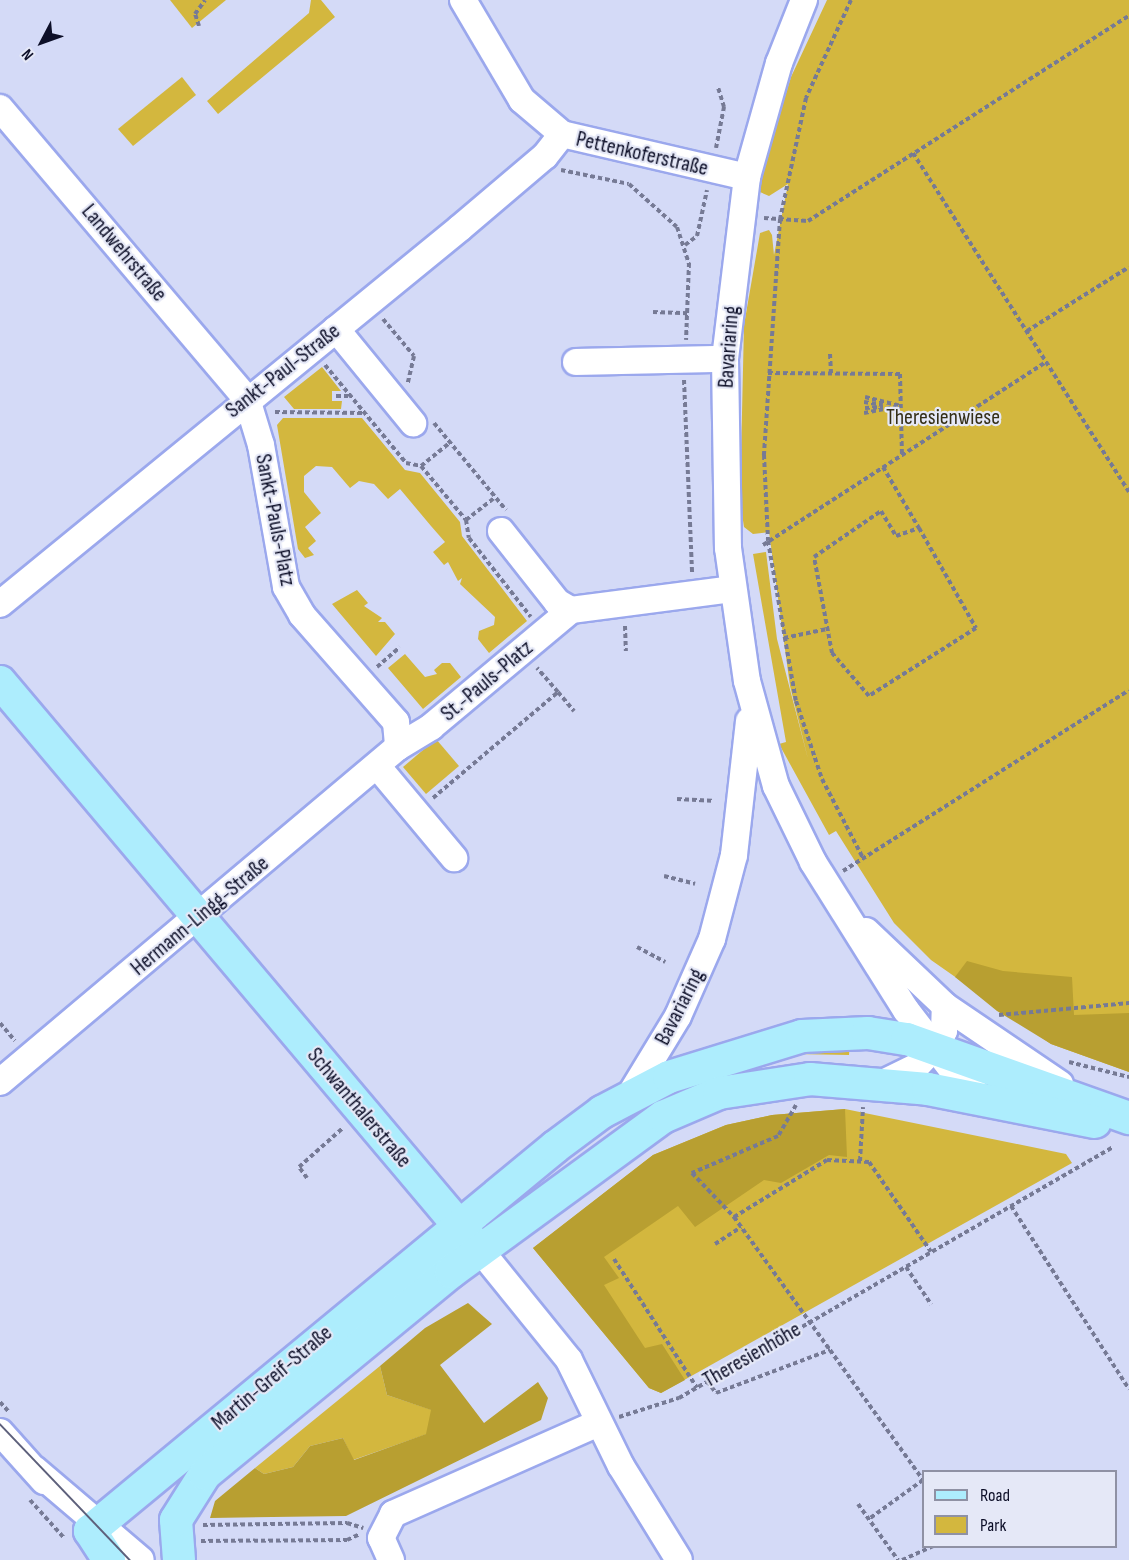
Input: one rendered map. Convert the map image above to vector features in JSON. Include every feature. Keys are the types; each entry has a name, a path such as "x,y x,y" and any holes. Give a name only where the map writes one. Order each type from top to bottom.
{"main road":[{"name":"Schwanthalerstraße","path":"0,682 197,918 480,1250"},
{"path":"630,1095 711,1061 802,1036 868,1033 934,1048 1120,1126"},
{"path":"480,1250 632,1136 690,1104 747,1086 810,1079 874,1092 986,1101 1120,1126"},
{"name":"Bavariaring","path":"458,1224 630,1095"},
{"name":"Martin-Greif-Straße","path":"94,1529 458,1224"},
{"name":"Martin-Greif-Straße","path":"179,1560 176,1520 197,1482 480,1250"},
{"path":"94,1529 109,1560"}],"street":[{"name":"Pettenkoferstraße","path":"463,0 522,100 562,134 747,177"},
{"name":"Bavariaring","path":"804,0 779,63 747,177 741,216 725,359 723,471 732,589 750,702 776,786 828,887 934,1048"},
{"name":"Landwehrstraße","path":"0,108 247,399"},
{"name":"Sankt-Paul-Straße","path":"0,604 545,156 562,134"},
{"path":"336,329 420,418"},
{"path":"576,362 725,359"},
{"name":"Sankt-Pauls-Platz","path":"247,399 286,587 297,608 369,674 396,722 398,747"},
{"path":"508,525 557,602 571,610 732,589"},
{"name":"St.-Pauls-Platz","path":"398,747 431,727 571,610"},
{"name":"Bavariaring","path":"630,1095 679,1013 712,939 735,844 750,702"},
{"name":"Hermann-Lingg-Straße","path":"0,1082 378,767 398,747"},
{"path":"378,767 454,858"},
{"name":"Bavariaring","path":"828,887 945,1006 1120,1126"},
{"path":"874,1092 916,1067 934,1048 944,1031 945,1006"},
{"path":"934,1048 986,1101"},
{"name":"Schwanthalerstraße","path":"480,1250 569,1360 598,1423 679,1560"},
{"path":"391,1560 381,1532 393,1514 598,1423"},
{"path":"0,1432 94,1529 141,1560"}],"path":[{"path":"200,26 195,14 205,0"},
{"path":"851,0 806,98 780,219 768,373 768,541 784,638 805,734 863,858"},
{"path":"741,216 808,221 1129,16"},
{"path":"913,153 1129,492"},
{"path":"1027,331 1129,267"},
{"path":"653,312 688,313"},
{"path":"379,314 414,356 407,390"},
{"path":"830,354 831,374"},
{"path":"321,360 406,463 421,466 466,520 469,538 544,633"},
{"path":"763,544 1046,362"},
{"path":"768,373 900,374 898,407 902,455"},
{"path":"336,396 351,396"},
{"path":"898,407 865,405 898,407"},
{"path":"273,424 271,412 364,413"},
{"path":"420,418 451,442 495,497 508,525"},
{"path":"421,466 451,442"},
{"path":"883,467 919,528 976,628 869,696 832,653 814,557 881,511 896,536 919,528"},
{"path":"466,520 495,497"},
{"path":"681,576 692,575"},
{"path":"624,626 626,651"},
{"path":"784,638 827,629"},
{"path":"369,674 400,647"},
{"path":"369,674 371,658"},
{"path":"537,668 574,711"},
{"path":"369,674 385,674"},
{"path":"416,813 558,692"},
{"path":"828,887 863,858 1128,692"},
{"path":"677,799 712,801"},
{"path":"664,876 695,884"},
{"path":"637,947 665,962"},
{"path":"993,1018 1005,1011 1129,1003"},
{"path":"1058,1056 1129,1077"},
{"path":"860,1161 874,1092"},
{"path":"796,1105 778,1136 692,1173 741,1227 922,1479"},
{"path":"307,1178 299,1167 362,1112"},
{"name":"Theresienhöhe","path":"598,1423 673,1401 697,1388 1011,1206 1120,1126"},
{"path":"734,1218 826,1160 869,1162 931,1252"},
{"path":"1011,1206 1129,1389"},
{"path":"715,1245 741,1227"},
{"path":"614,1259 697,1388"},
{"path":"906,1266 931,1304"},
{"path":"707,1382 716,1393 830,1350"},
{"path":"869,1520 922,1481"},
{"path":"858,1504 900,1560 929,1548"},
{"path":"196,1525 346,1523 381,1532"},
{"path":"206,1541 347,1540"}],"green space":[{"path":"170,0 226,0 192,28"},
{"path":"311,0 321,0 335,17 218,114 207,101 309,13"},
{"name":"Theresienwiese","path":"827,0 1129,0 1129,1072 1051,1044 931,960 894,923 836,831 829,835 779,744 786,742 753,554 766,552 777,639 808,759 790,686 769,532 753,534 744,527 740,501 744,325 760,233 769,230 772,235 774,255 788,184 769,196 760,192 759,180 791,77"},
{"path":"182,77 196,95 133,146 118,129"},
{"path":"322,367 341,391 332,391 332,401 342,401 341,409 294,409 284,397"},
{"path":"283,418 362,418 405,470 420,473 460,522 462,536 527,621 489,653 478,639 479,631 494,625 495,617 460,584 462,578 458,581 448,562 444,565 433,552 445,542 400,489 388,499 374,484 359,481 350,488 332,467 316,466 304,476 304,492 321,513 305,527 316,541 308,548 314,555 305,558 298,549 277,425"},
{"path":"357,590 368,603 364,606 382,618 378,622 385,622 395,634 376,656 332,604"},
{"path":"405,654 425,677 437,674 434,670 442,663 450,663 461,677 423,709 388,668"},
{"path":"436,739 459,766 426,794 403,767"},
{"path":"850,1042 849,1055 795,1054"},
{"path":"845,1109 1066,1154 1072,1163 661,1393 649,1388 533,1248 653,1155 726,1125 772,1115"},
{"path":"380,1366 387,1395 432,1410 427,1434 353,1460 343,1438 310,1446 293,1467 264,1474 255,1468"}],"shaded area":[{"path":"967,961 1003,971 1072,977 1074,1015 1129,1013 1129,1072 1051,1044 997,1011 955,977"},
{"path":"845,1109 847,1157 829,1155 781,1183 764,1180 695,1227 678,1206 604,1257 619,1278 604,1285 645,1348 662,1344 685,1380 661,1393 649,1388 533,1248 653,1155 726,1125 772,1115"},
{"path":"468,1303 492,1324 440,1365 484,1423 538,1382 548,1398 541,1420 346,1516 210,1518 215,1501 255,1468 264,1474 293,1467 310,1446 343,1438 354,1460 426,1434 431,1410 387,1395 380,1366 425,1328"}],"tram line":[{"path":"0,1424 130,1560"}]}
